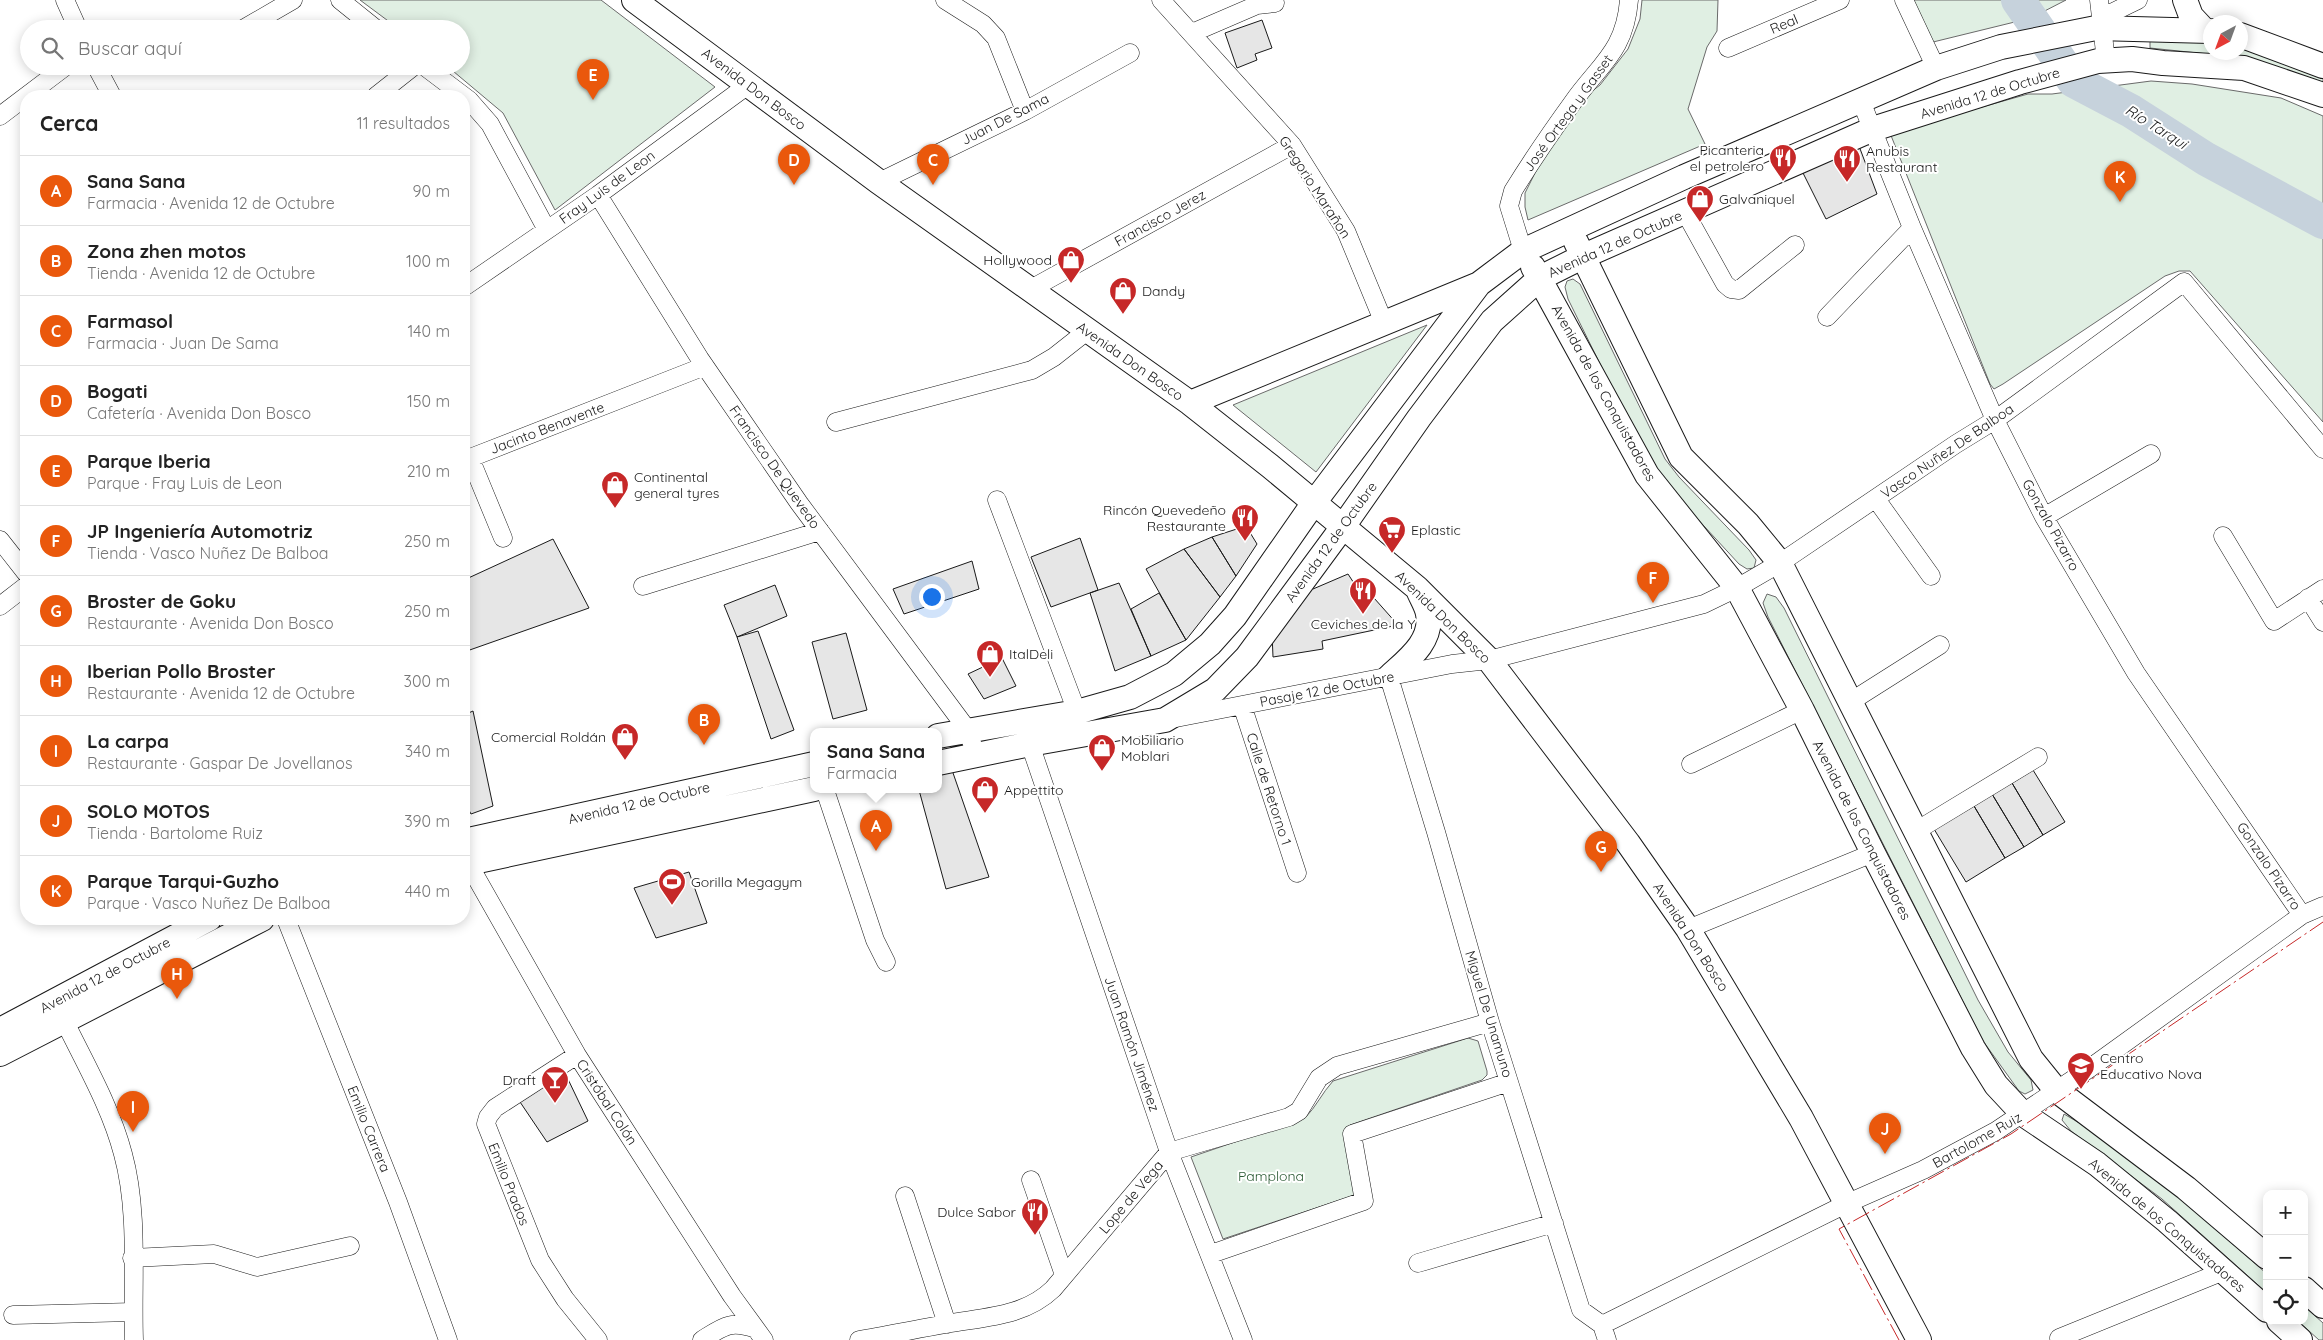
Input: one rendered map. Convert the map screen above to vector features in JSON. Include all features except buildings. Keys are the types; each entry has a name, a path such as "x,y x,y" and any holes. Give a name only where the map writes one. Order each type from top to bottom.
{"main road":[{"name":"Avenida Don Bosco","path":"634,0 879,182 1190,403 1270,466 1313,504 1417,588 1489,660 1622,835 1688,929 1796,1110 1848,1203 1920,1340"},
{"path":"2185,0 2191,16 2203,27"},
{"path":"1190,403 1479,284 1523,251 1684,177 1936,68 2001,47 2100,25 2203,31"},
{"path":"2248,38 2323,66"},
{"name":"Avenida 12 de Octubre","path":"942,762 1165,720 1216,690 1247,657 1342,528 1419,418 1492,321 1540,278 1584,256 1873,130 2020,82 2102,61 2132,59 2162,63 2244,68 2323,95"},
{"path":"1570,230 1681,457 1748,524 1780,563 2032,1059 2056,1090 2186,1188 2263,1254"},
{"name":"José Ortega y Gasset","path":"1523,251 1540,278"},
{"name":"Avenida de los Conquistadores","path":"1540,278 1646,475 1737,588 1802,710 1973,1048 1996,1085 2023,1114 2097,1164 2263,1306"},
{"path":"942,735 967,729 1076,712 1130,697 1174,674 1210,644 1235,616 1313,504 1479,284"},
{"path":"1388,677 1417,651 1426,634 1428,614 1417,588"},
{"name":"Avenida 12 de Octubre","path":"470,854 810,765"},
{"name":"Avenida 12 de Octubre","path":"470,855 810,790"},
{"name":"Avenida 12 de Octubre","path":"0,1030 195,925"},
{"name":"Avenida 12 de Octubre","path":"0,1054 251,925"},
{"path":"2308,1293 2323,1306"},
{"path":"2283,1325 2300,1340"}],"street":[{"path":"65,0 74,20"},
{"path":"259,20 293,0"},
{"path":"340,0 365,20"},
{"path":"945,0 983,24 996,38 1025,110"},
{"name":"Gregorio Marañon","path":"1161,0 1292,146 1346,232 1384,323"},
{"name":"José Ortega y Gasset","path":"1523,251 1509,206 1513,191 1574,100 1617,46 1626,26 1628,0"},
{"name":"Real","path":"1728,48 1840,0"},
{"path":"1904,0 1936,68"},
{"path":"2099,0 2102,61"},
{"path":"2100,25 2138,0"},
{"path":"1192,33 1256,5 1274,2"},
{"name":"Juan De Sama","path":"879,182 1025,110 1130,53"},
{"path":"34,90 54,75"},
{"path":"101,75 109,90"},
{"path":"384,90 403,75"},
{"path":"436,75 456,90"},
{"name":"Fray Luis de Leon","path":"470,283 598,195 748,85"},
{"path":"0,116 20,101"},
{"path":"470,101 490,124 547,230"},
{"name":"Gonzalo Pizarro","path":"1861,101 1912,228 1995,420 2044,516 2136,672 2302,915"},
{"name":"Francisco Jerez","path":"1029,290 1292,146"},
{"name":"Francisco De Quevedo","path":"598,195 705,366 820,531 967,729 976,755"},
{"path":"1685,212 1726,284 1731,289 1739,290 1795,245"},
{"path":"1827,317 1912,228"},
{"name":"Vasco Nuñez De Balboa","path":"1489,660 1704,604 1737,588 1780,563 1956,444 1995,420 2184,282 2323,449"},
{"path":"836,422 1032,370 1054,357 1087,331"},
{"name":"Jacinto Benavente","path":"503,538 470,458 705,366"},
{"path":"2044,516 2151,454"},
{"path":"1876,499 1931,576"},
{"path":"996,500 1076,712"},
{"path":"642,586 820,531"},
{"path":"2223,536 2274,621 2323,588"},
{"path":"0,540 20,565"},
{"path":"0,606 20,591"},
{"path":"2308,598 2323,622"},
{"path":"1850,702 1940,645"},
{"name":"Pasaje 12 de Octubre","path":"1165,720 1452,664 1489,660"},
{"name":"Miguel De Unamuno","path":"1388,677 1436,832 1490,1022 1581,1310 1604,1333"},
{"name":"Calle de Retorno 1","path":"1242,705 1296,873"},
{"path":"1691,764 1802,710"},
{"name":"Juan Ramón Jiménez","path":"1030,744 1169,1152 1243,1340"},
{"path":"1916,831 2038,757"},
{"path":"827,793 874,940 886,962"},
{"path":"1688,929 1873,853"},
{"name":"Cristóbal Colón","path":"470,867 577,1055 760,1335"},
{"name":"Bartolome Ruiz","path":"1604,1333 1848,1203 1922,1170 2023,1114 2302,915 2323,906"},
{"name":"Emilio Carrera","path":"288,925 398,1202 448,1340"},
{"path":"65,1022 105,1103 124,1155 132,1208 134,1340"},
{"name":"Lope de Vega","path":"859,1340 1002,1315 1026,1308 1042,1299 1064,1275 1169,1152 1289,1117 1298,1111 1320,1078 1337,1066 1490,1022"},
{"name":"Emilio Prados","path":"577,1055 495,1108 488,1117 486,1124 540,1260 553,1283 598,1340"},
{"path":"1210,1254 1364,1201 1352,1134 1509,1082"},
{"path":"1031,1180 1064,1275"},
{"path":"905,1196 948,1324"},
{"path":"1418,1263 1554,1223"},
{"path":"132,1258 214,1254 257,1267 350,1246"},
{"path":"2059,1338 2224,1271"},
{"path":"13,1315 133,1312"},
{"path":"702,1340 726,1325 745,1325 760,1335"}],"green space":[{"path":"360,0 601,0 715,87 555,210 503,113 458,75 470,75 470,20 387,20"},
{"path":"1642,0 1718,0 1717,31 1707,47 1688,109 1705,144 1528,220 1525,207 1525,193 1549,145 1583,98 1600,85 1628,49 1640,19"},
{"path":"1911,0 2066,0 2031,18 1929,43"},
{"path":"2150,38 2203,41 2203,54 2150,48"},
{"path":"2248,47 2323,72 2323,94 2248,59"},
{"path":"2151,81 2192,84 2281,98 2323,116 2323,422 2190,271 2179,271 2165,276 2003,384 1994,389 1990,384 1890,133 2028,94 2052,94"},
{"path":"1573,279 1580,284 1665,459 1679,477 1749,550 1756,560 1754,568 1747,569 1739,564 1668,487 1640,445 1568,299 1565,287 1567,281"},
{"path":"1427,325 1316,472 1233,405"},
{"path":"1767,594 1776,597 1784,608 1978,1000 2008,1052 2031,1080 2033,1090 2025,1094 2019,1091 1983,1041 1768,617 1763,603"},
{"name":"Pamplona","path":"1468,1038 1478,1041 1487,1071 1487,1075 1482,1080 1350,1125 1345,1131 1355,1195 1223,1239 1191,1157 1305,1118 1333,1081"},
{"path":"2064,1114 2105,1138 2171,1190 2263,1270 2263,1289 2162,1199 2071,1131 2062,1120"},
{"path":"2308,1310 2323,1323 2323,1340 2319,1340 2302,1325 2308,1325"}],"waterway":[{"name":"Río Tarqui","path":"2018,0 2074,81 2131,111 2206,159 2323,222"}],"power":[{"path":"1899,1340 1839,1229 2011,1134 2323,922"}],"place":[{"name":"Parque Iberia","path":"593,100"},
{"name":"Picanteria el petrolero","path":"1783,182"},
{"name":"Anubis Restaurant","path":"1847,183"},
{"name":"Bogati","path":"794,185"},
{"name":"Farmasol","path":"933,185"},
{"name":"Parque Tarqui-Guzho","path":"2120,202"},
{"name":"Galvaniquel","path":"1700,223"},
{"name":"Hollywood","path":"1071,284"},
{"name":"Dandy","path":"1123,315"},
{"name":"Continental general tyres","path":"615,509"},
{"name":"Rincón Quevedeño Restaurante","path":"1245,542"},
{"name":"Eplastic","path":"1392,554"},
{"name":"JP Ingeniería Automotriz","path":"1653,603"},
{"name":"Ceviches de la Y","path":"1363,615"},
{"name":"ItalDeli","path":"990,678"},
{"name":"Zona zhen motos","path":"704,745"},
{"name":"Comercial Roldán","path":"625,761"},
{"name":"Mobiliario Moblari","path":"1102,772"},
{"name":"Appettito","path":"985,814"},
{"name":"Sana Sana","path":"876,851"},
{"name":"Broster de Goku","path":"1601,872"},
{"name":"Gorilla Megagym","path":"672,906"},
{"name":"Iberian Pollo Broster","path":"177,999"},
{"name":"Centro Educativo Nova","path":"2081,1090"},
{"name":"Draft","path":"555,1104"},
{"name":"La carpa","path":"133,1132"},
{"name":"SOLO MOTOS","path":"1885,1154"},
{"name":"Dulce Sabor","path":"1035,1236"}]}
